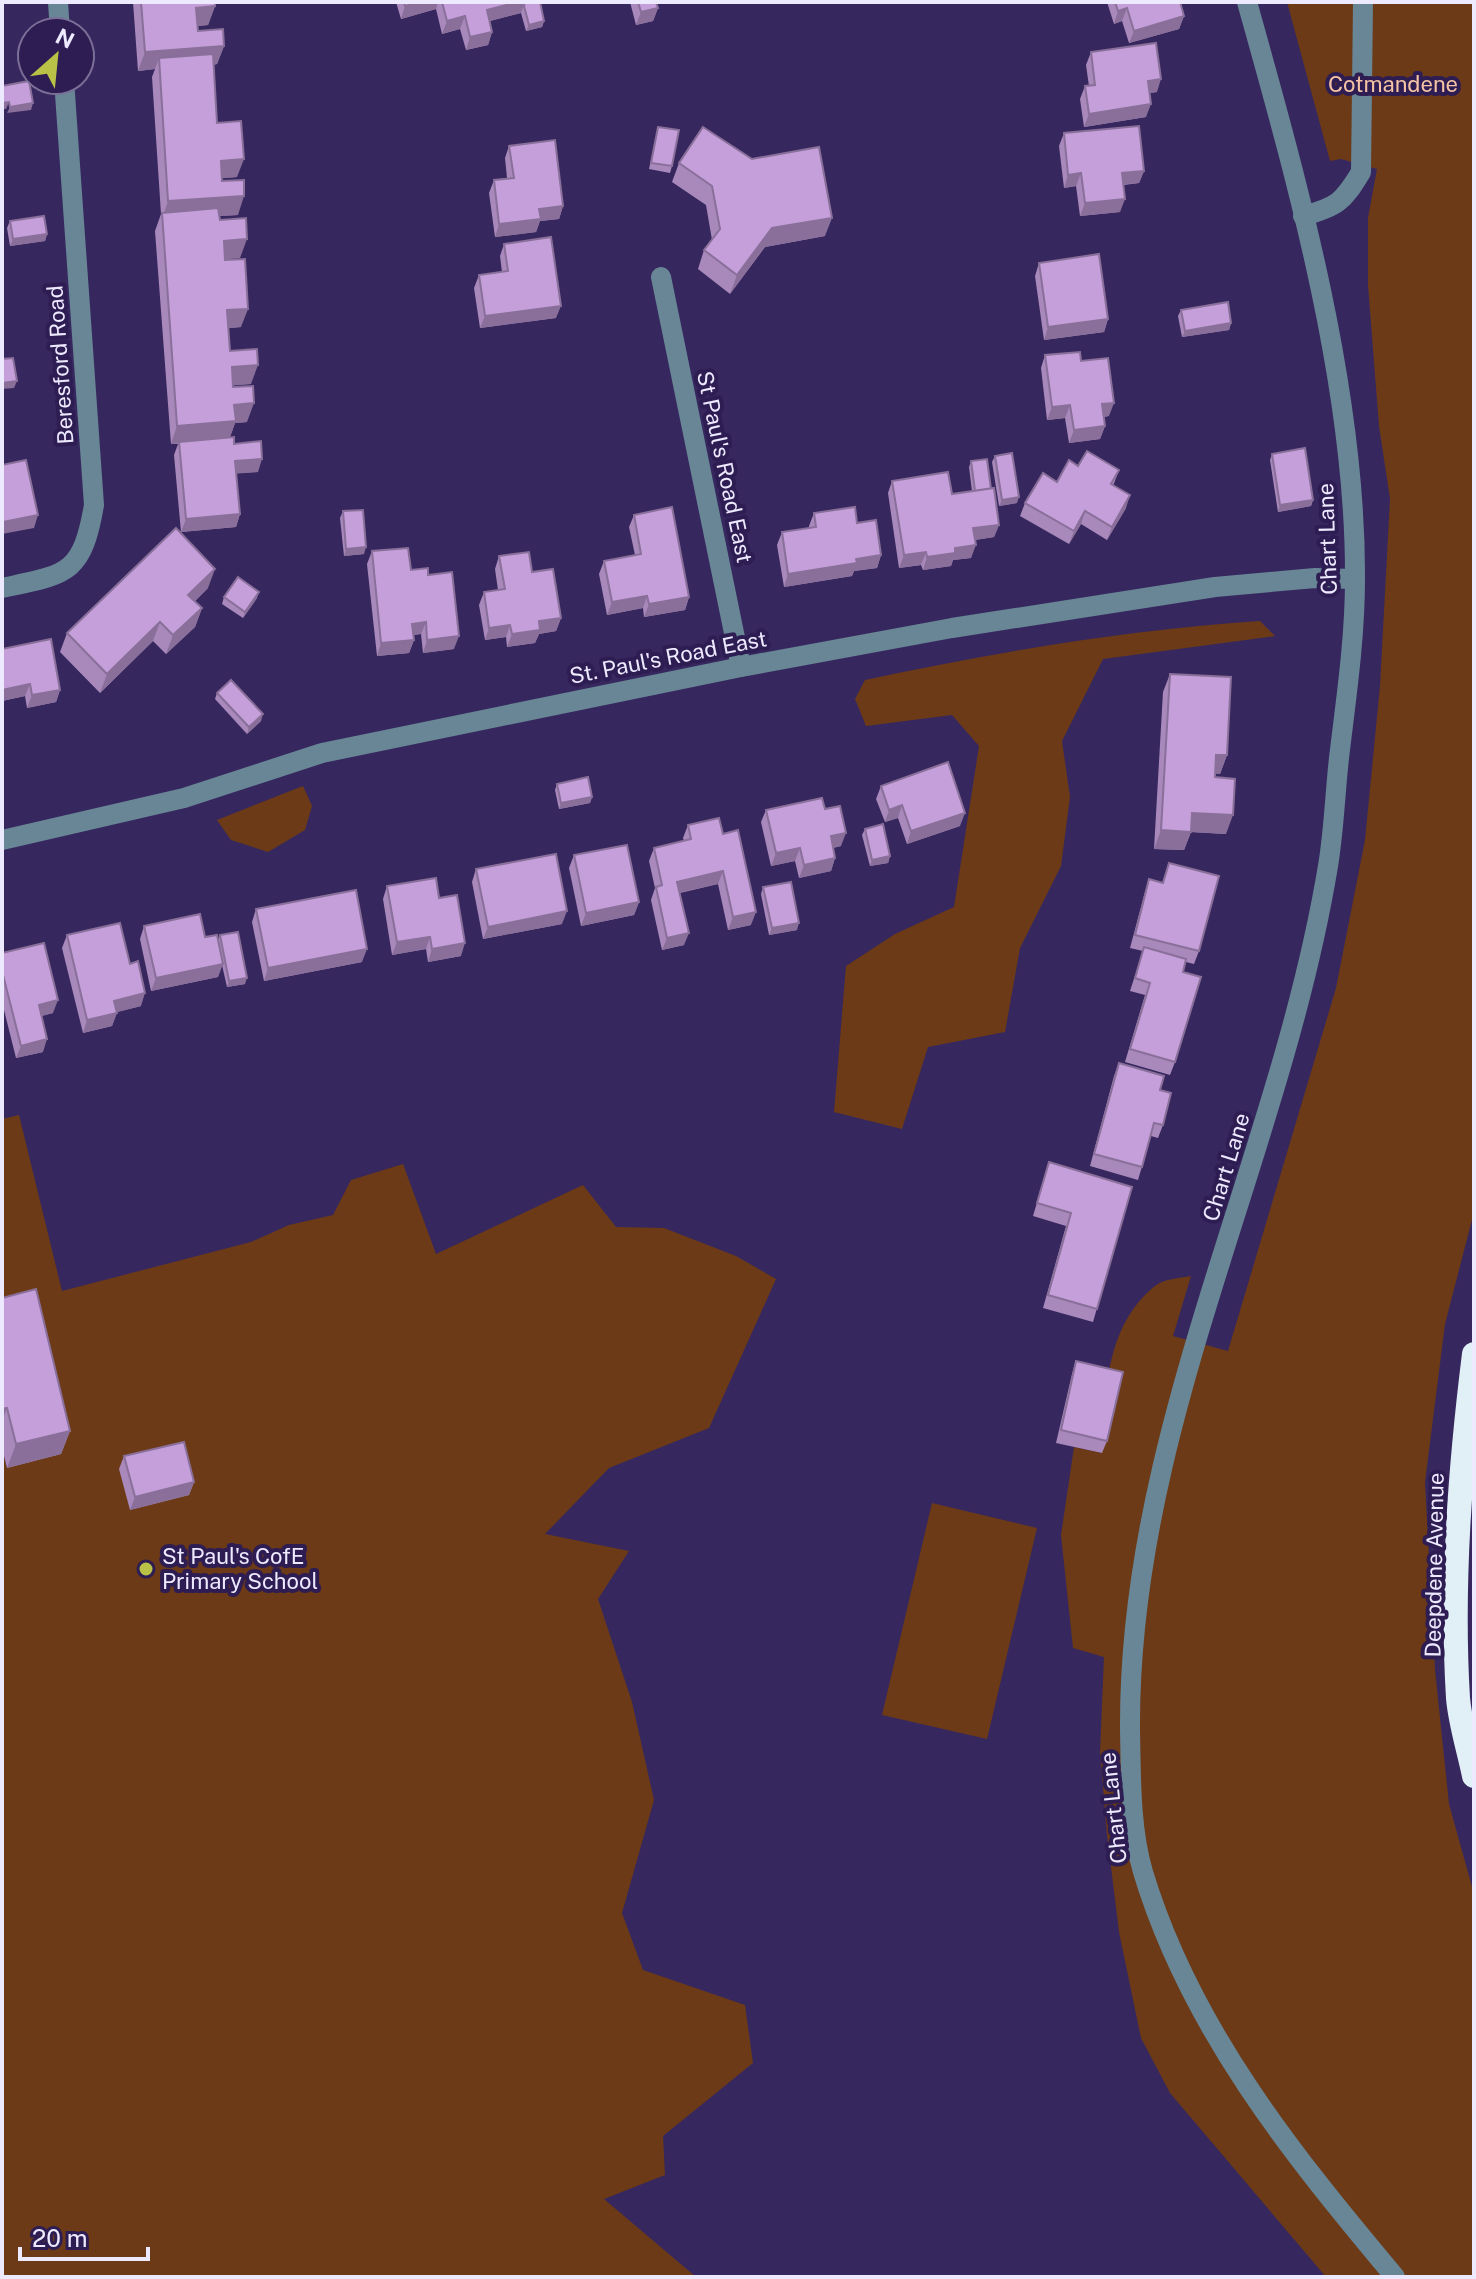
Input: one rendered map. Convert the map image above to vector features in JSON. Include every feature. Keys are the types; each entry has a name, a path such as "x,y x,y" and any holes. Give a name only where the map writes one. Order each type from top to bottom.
{"highway":[{"name":"Deepdene Avenue","path":"1474,1354 1459,1512 1457,1617 1458,1701 1474,1776"}],"street":[{"name":"Chart Lane","path":"1247,2 1303,216 1338,385 1350,481 1355,579 1349,673 1329,861 1307,975 1185,1381 1149,1523 1131,1683 1131,1782 1141,1865 1189,1990 1242,2079 1323,2190 1395,2277"},
{"path":"1303,216 1333,208 1348,195 1361,172 1363,2"},
{"name":"Beresford Road","path":"2,588 51,578 76,565 89,535 94,505 65,96"},
{"name":"St Paul's Road East","path":"661,277 741,667"},
{"name":"St. Paul's Road East","path":"2,840 184,798 322,753 741,667 952,628 1215,587 1315,578 1355,579"}],"green space":[{"name":"Cotmandene","path":"1287,2 1474,2 1474,1212 1445,1324 1425,1482 1435,1670 1449,1804 1474,1894 1474,2277 1326,2277 1170,2093 1141,2038 1119,1932 1100,1752 1104,1657 1073,1648 1061,1535 1074,1447 1102,1453 1111,1362 1126,1321 1138,1302 1158,1284 1191,1276 1173,1336 1228,1351 1336,988 1365,840 1380,686 1390,499 1379,426 1368,285 1368,218 1377,169 1341,159 1330,161"},
{"path":"1260,621 1275,636 1103,659 1062,741 1070,797 1061,866 1020,948 1005,1032 928,1047 902,1129 834,1112 846,966 895,934 954,907 979,746 952,715 866,726 855,699 865,680 1061,643"},
{"path":"303,786 312,806 305,830 268,852 231,840 217,820"},
{"path":"19,1115 62,1291 251,1242 289,1225 333,1215 351,1180 403,1164 436,1254 583,1185 616,1227 664,1228 736,1256 776,1279 709,1428 609,1468 545,1534 629,1551 598,1599 632,1702 654,1800 622,1913 643,1970 745,2005 753,2063 663,2136 665,2175 604,2199 696,2277 2,2277 2,1448 7,1468 2,1319 2,1119"},
{"path":"932,1503 1037,1528 987,1739 882,1715"}],"building":[{"path":"141,2 215,2 215,6 196,8 198,31 223,29 224,46 145,52"},
{"path":"442,2 518,2 487,10 492,32 470,37 465,16 447,21"},
{"path":"525,2 540,2 544,21 529,25"},
{"path":"638,2 656,2 658,8 641,12"},
{"path":"1115,2 1180,2 1184,16 1134,31 1127,8 1118,11"},
{"path":"1156,43 1161,79 1148,81 1151,104 1089,114 1085,86 1095,85 1091,52"},
{"path":"213,54 217,123 241,121 244,159 221,161 222,181 244,180 244,196 168,201 159,58"},
{"path":"16,83 16,96 32,96 33,103 10,107 9,102 2,103 2,86"},
{"path":"1139,126 1144,171 1122,173 1125,199 1085,203 1081,173 1068,175 1064,133"},
{"path":"658,127 679,130 672,166 651,163"},
{"path":"703,127 752,159 819,147 832,218 772,228 737,275 704,250 720,229 712,186 679,163"},
{"path":"555,140 563,206 539,209 541,219 499,224 494,180 514,178 509,146"},
{"path":"218,208 220,220 246,218 247,239 224,241 225,260 245,259 248,309 227,310 230,351 257,349 258,365 232,367 233,387 253,386 254,403 234,405 236,421 177,426 162,213"},
{"path":"44,216 47,234 13,239 10,221"},
{"path":"551,237 561,306 485,316 479,275 508,271 504,244"},
{"path":"1099,254 1108,319 1048,327 1039,263"},
{"path":"1228,302 1231,323 1185,331 1181,310"},
{"path":"1080,352 1081,361 1108,358 1114,403 1102,404 1105,426 1074,430 1070,405 1052,407 1045,355"},
{"path":"13,358 17,381 2,383 2,359"},
{"path":"234,437 234,444 261,441 262,459 235,461 240,514 186,519 179,442"},
{"path":"1305,448 1313,500 1280,505 1272,454"},
{"path":"1087,451 1119,470 1111,484 1130,495 1112,527 1085,511 1074,531 1025,503 1043,473 1057,482 1069,460 1078,466"},
{"path":"1012,453 1019,497 1002,500 995,456"},
{"path":"987,459 991,489 975,491 971,461"},
{"path":"26,460 38,515 3,522 2,465"},
{"path":"948,472 952,494 994,488 999,525 973,528 976,545 955,548 955,553 927,557 926,552 904,555 892,481"},
{"path":"672,507 689,597 649,604 647,596 612,602 604,561 641,554 634,515"},
{"path":"855,507 857,523 876,520 881,555 856,559 857,563 788,574 782,532 816,527 814,513"},
{"path":"363,510 366,547 346,549 343,511"},
{"path":"176,528 215,569 188,595 202,608 173,635 160,622 107,674 67,633"},
{"path":"408,548 411,570 428,568 428,575 452,572 459,636 427,640 426,622 412,624 414,640 381,643 372,551"},
{"path":"529,552 532,572 553,569 561,618 539,621 540,630 512,634 510,625 489,628 484,592 505,589 499,556"},
{"path":"238,577 259,592 245,612 224,597"},
{"path":"51,639 60,690 32,695 30,684 2,690 2,649"},
{"path":"1170,674 1231,677 1227,755 1216,755 1215,777 1235,779 1233,815 1192,813 1191,832 1161,830"},
{"path":"231,680 263,714 249,727 217,693"},
{"path":"948,762 965,813 911,831 902,805 889,810 881,786"},
{"path":"588,777 592,797 561,803 557,784"},
{"path":"822,798 825,809 840,806 846,833 831,836 835,858 804,865 800,848 776,853 766,810"},
{"path":"719,818 723,834 738,830 756,912 733,917 723,871 677,882 689,933 667,938 656,887 662,885 654,848 691,839 688,825"},
{"path":"883,824 890,856 872,860 865,829"},
{"path":"627,845 639,902 586,913 574,855"},
{"path":"556,854 567,911 488,927 476,869"},
{"path":"1169,863 1219,876 1199,951 1135,935 1149,879 1163,883"},
{"path":"436,878 439,898 457,895 465,943 432,949 430,937 397,942 387,886"},
{"path":"791,882 799,923 772,928 763,887"},
{"path":"356,890 367,949 268,968 256,909"},
{"path":"200,914 205,937 217,935 223,964 156,978 144,926"},
{"path":"120,923 130,964 138,961 145,993 114,1001 117,1013 87,1020 67,935"},
{"path":"238,932 247,978 229,981 220,935"},
{"path":"44,943 58,1000 39,1005 47,1039 21,1046 2,971 2,953"},
{"path":"1144,947 1186,959 1183,972 1201,977 1175,1062 1130,1049 1150,983 1135,978"},
{"path":"1119,1063 1164,1076 1160,1090 1171,1093 1163,1125 1154,1123 1142,1167 1094,1154"},
{"path":"1049,1162 1132,1187 1097,1309 1048,1295 1071,1213 1037,1203"},
{"path":"36,1289 70,1431 16,1444 7,1408 2,1409 2,1298"},
{"path":"1076,1361 1123,1372 1107,1441 1061,1430"},
{"path":"184,1442 194,1482 135,1497 124,1456"}],"place":[{"name":"St Paul's CofE Primary School","path":"146,1569"}]}
